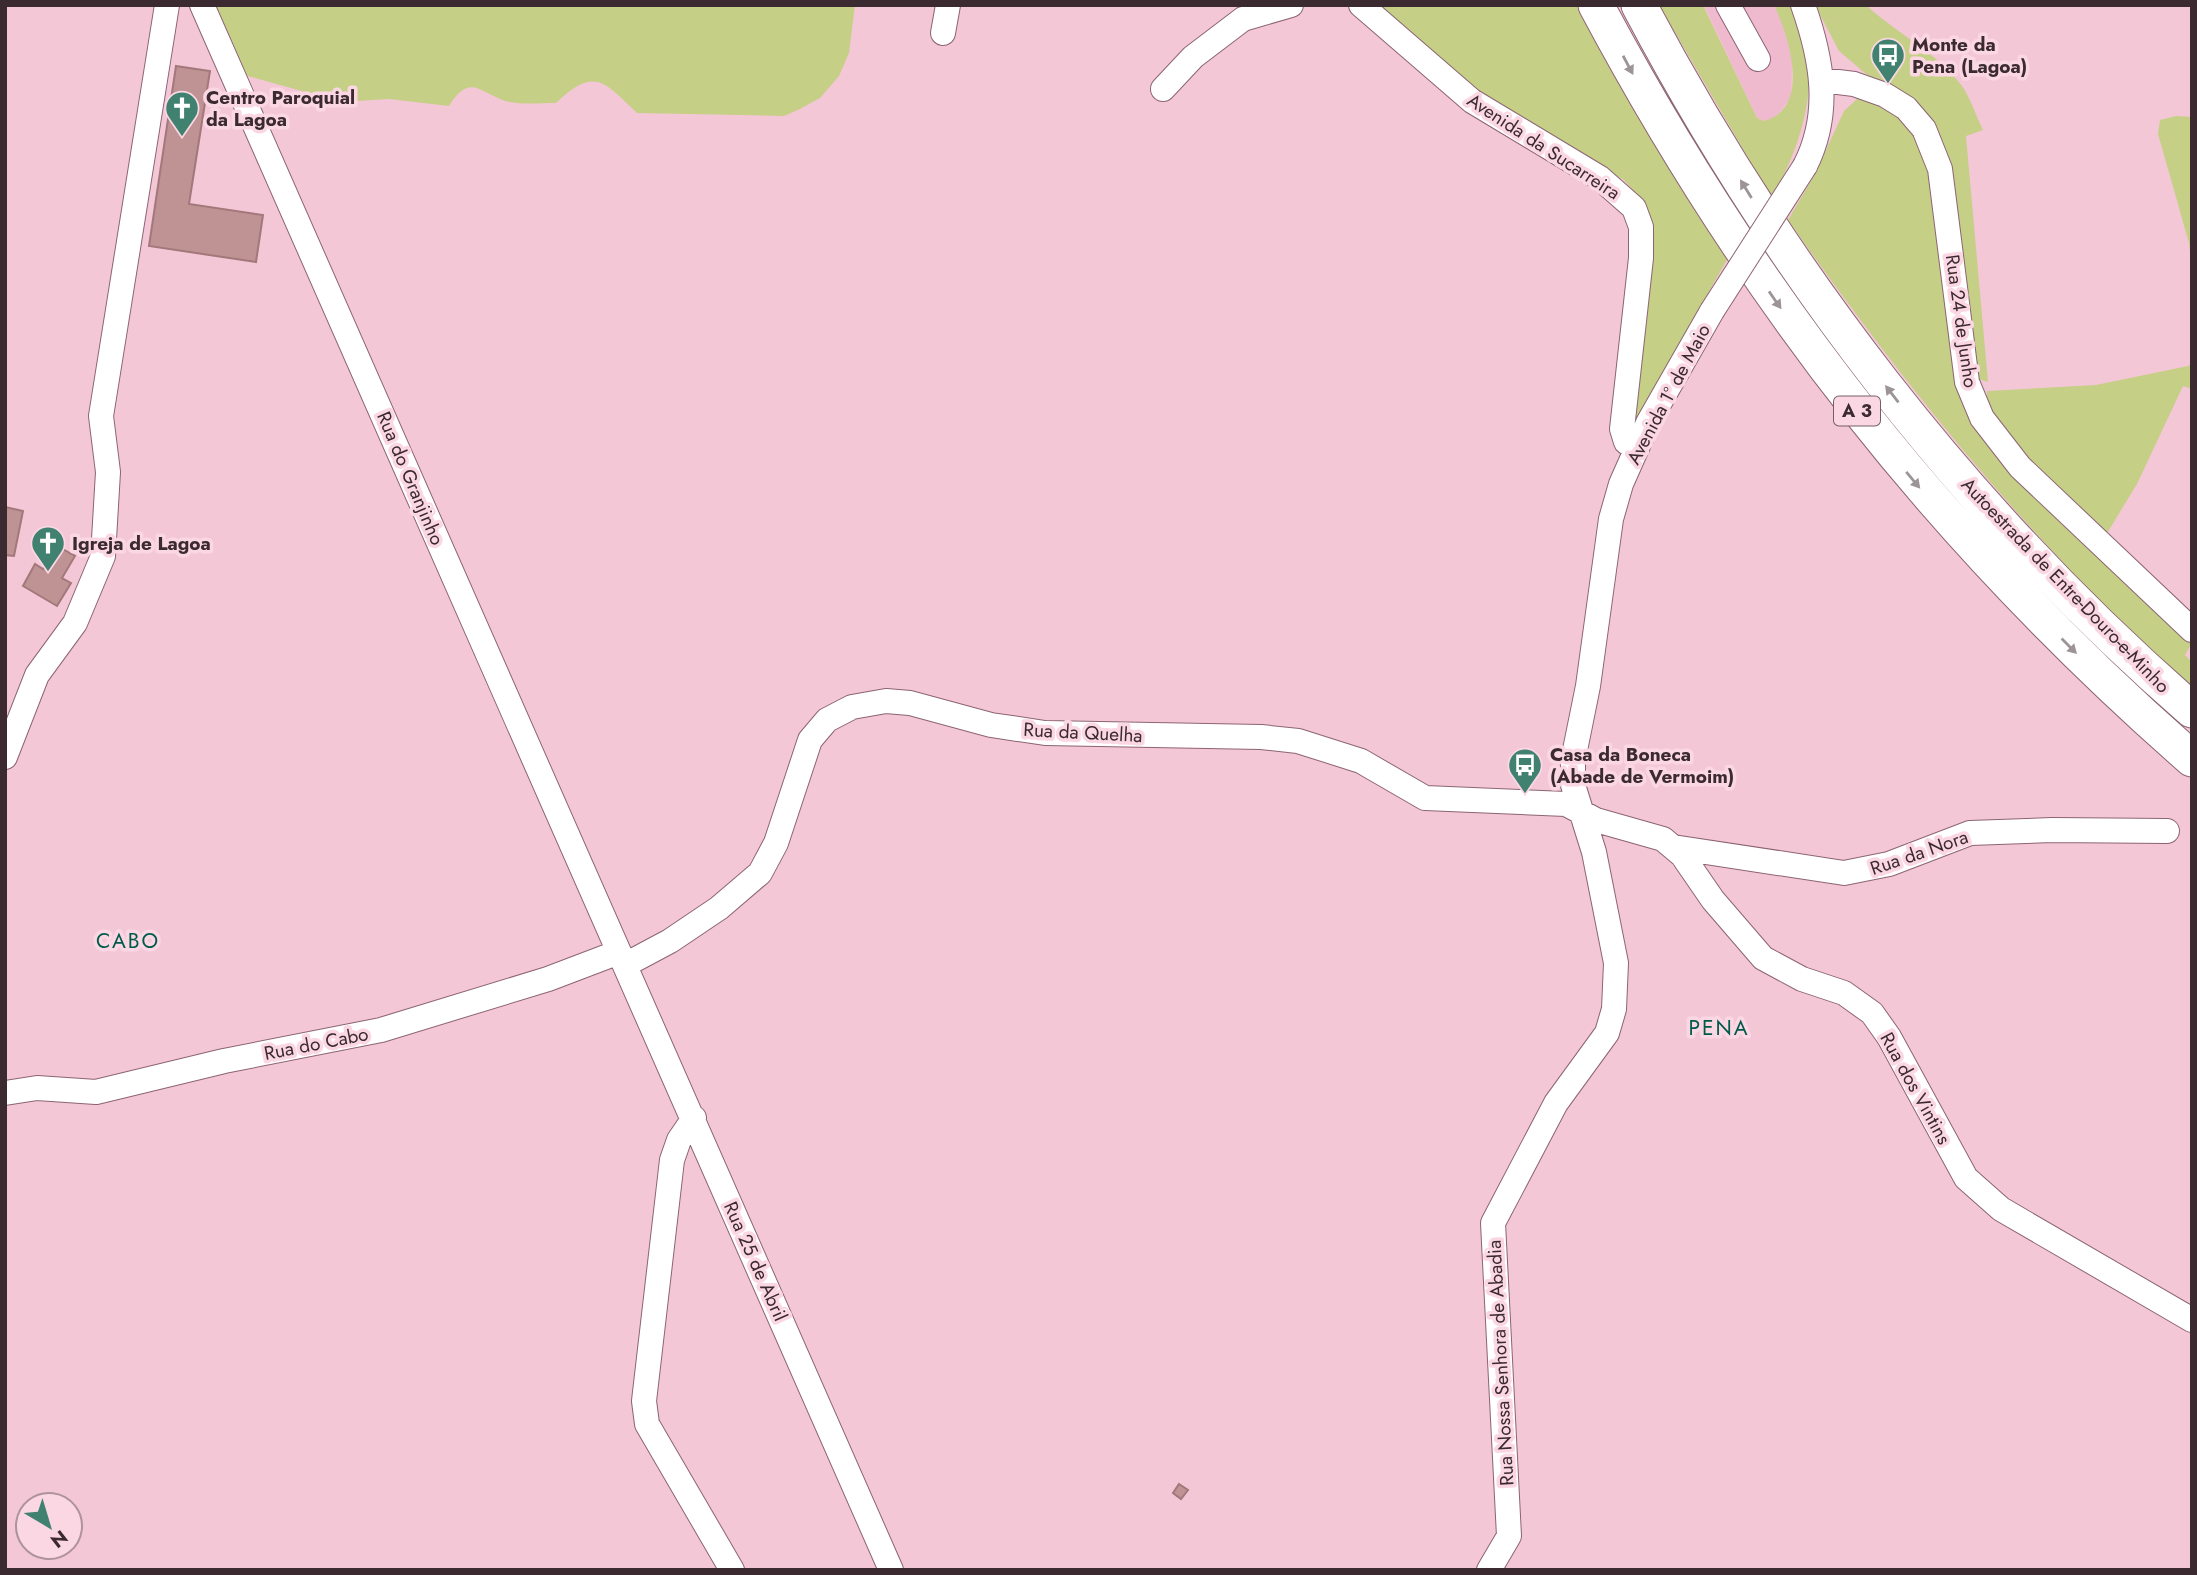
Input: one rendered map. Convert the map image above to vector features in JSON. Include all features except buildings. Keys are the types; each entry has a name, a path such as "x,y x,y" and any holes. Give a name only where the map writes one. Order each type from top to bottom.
{"highway":[{"name":"Autoestrada de Entre-Douro-e-Minho","path":"1596,5 1662,127 1737,246 1873,432 2030,608 2192,759"},
{"name":"Autoestrada de Entre-Douro-e-Minho","path":"1639,5 1709,130 1773,231 1903,408 2004,526 2115,638 2192,710"}],"street":[{"path":"5,757 37,675 75,623 103,556 108,472 100,416 167,5"},
{"name":"Rua do Granjinho","path":"202,5 622,958"},
{"path":"943,33 948,5"},
{"path":"1163,89 1193,57 1243,19 1292,5"},
{"name":"Avenida da Sucarreira","path":"1361,5 1472,101 1600,178 1634,208 1641,227 1641,257 1622,429 1626,442 1636,449"},
{"path":"1728,5 1758,59"},
{"name":"Avenida 1º de Maio","path":"1580,810 1573,785 1573,760 1588,686 1611,519 1636,449 1712,311 1805,166 1817,138 1822,79 1814,37 1803,5"},
{"name":"Rua 24 de Junho","path":"1822,79 1854,84 1885,95 1906,108 1923,129 1940,169 1967,382 1982,418 2020,467 2192,631"},
{"name":"Rua da Quelha","path":"622,958 680,935 719,908 760,873 776,843 810,740 827,720 838,713 869,703 910,703 991,725 1045,733 1289,740 1317,745 1361,761 1425,798 1566,804 1580,810"},
{"name":"Rua dos Vintins","path":"1580,810 1596,820 1663,839 1763,958 1802,979 1844,993 1872,1013 1889,1037 1966,1178 1979,1192 2031,1227 2192,1320"},
{"name":"Rua Nossa Senhora de Abadia","path":"1489,1570 1509,1536 1493,1223 1556,1103 1607,1033 1614,1009 1616,963 1594,852 1580,810"},
{"name":"Rua da Nora","path":"1673,848 1844,873 1889,864 1970,833 2167,831"},
{"name":"Rua do Cabo","path":"5,1093 37,1088 96,1092 224,1060 382,1030 622,958"},
{"name":"Rua 25 de Abril","path":"622,958 891,1570"},
{"path":"694,1118 679,1140 672,1160 644,1401 647,1424 732,1570"}],"shaded area":[{"path":"1704,5 1774,5 1785,28 1792,62 1791,98 1774,119 1764,121 1757,118"}],"green space":[{"path":"214,5 855,5 849,53 839,76 820,98 784,116 637,113 616,93 599,82 580,85 556,103 505,101 475,88 463,90 449,106 389,99 357,101 309,93 244,75"},
{"path":"1375,5 1579,5 1665,160 1728,258 1636,420 1644,203 1624,180 1502,110"},
{"path":"1659,5 1703,5 1757,118 1764,121 1779,114 1788,102 1792,87 1790,52 1774,5 1791,5 1807,51 1808,95 1801,131 1772,199"},
{"path":"1815,5 1866,5 1941,63 1962,86 1971,102 1983,130 1966,136 1988,382 1978,379 1948,169 1888,85 1866,74 1839,51"},
{"path":"1858,98 1889,104 1919,141 1931,172 1958,388 2110,568 2192,643 2185,655 2192,662 2192,686 2080,579 1976,465 1879,345 1788,220 1815,174 1844,111"},
{"path":"2176,116 2192,117 2192,268 2189,243 2158,134 2160,120"},
{"path":"2192,363 2192,389 2183,386 2137,484 2106,535 2038,471 1987,406 1987,391 2096,385"}],"place":[{"name":"Monte da Pena (Lagoa)","path":"1888,85"},
{"name":"Centro Paroquial da Lagoa","path":"182,138"},
{"name":"Igreja de Lagoa","path":"48,573"},
{"name":"Casa da Boneca (Abade de Vermoim)","path":"1525,795"}],"district":[{"name":"CABO","path":"128,941"},
{"name":"PENA","path":"1719,1028"}]}
